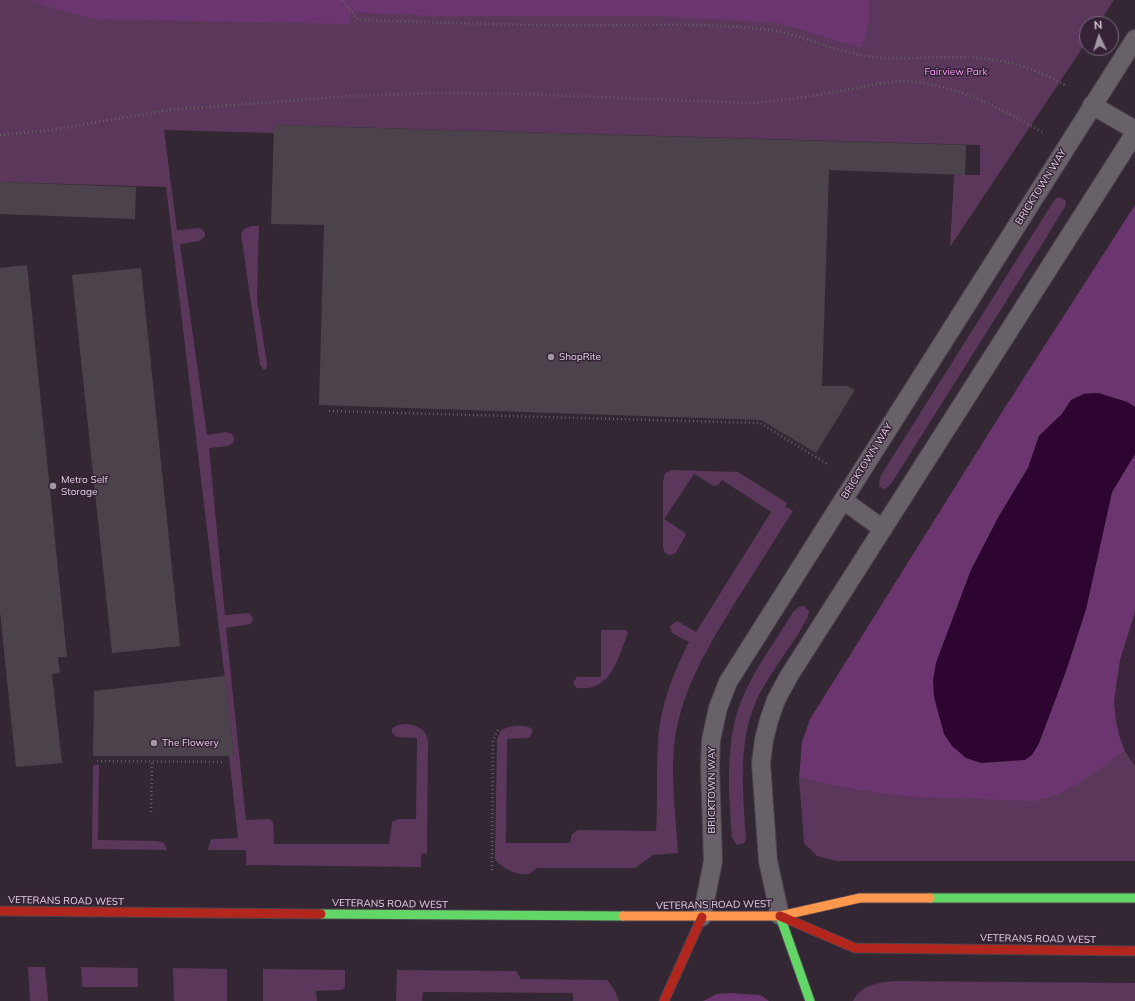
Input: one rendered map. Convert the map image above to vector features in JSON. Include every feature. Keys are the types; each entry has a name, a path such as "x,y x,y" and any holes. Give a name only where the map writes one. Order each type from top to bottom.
{"main road":[{"name":"VETERANS ROAD WEST","path":"0,911 702,917 780,916 860,898 1135,898"},
{"name":"VETERANS ROAD WEST","path":"780,916 855,948 1135,951"},
{"path":"780,916 810,1001"},
{"path":"664,1001 702,917"}],"lane":[{"name":"BRICKTOWN WAY","path":"702,917 713,862 710,766 712,740 718,708 728,682 743,656 1135,39"},
{"path":"1092,105 1135,130"},
{"path":"780,916 768,861 761,763 764,740 776,700 789,676 1135,134"},
{"path":"843,500 883,529"}],"path":[{"path":"342,0 358,20 556,25 642,24 761,29 786,32 829,48 855,55 877,57 981,57 1008,62 1031,69 1066,86"},
{"path":"0,135 50,130 169,110 350,96 437,93 522,94 748,103 786,100 890,83 916,82 939,86 972,96 1004,109 1066,147"},
{"path":"329,411 760,424 829,465"},
{"path":"492,870 493,741 498,730"},
{"path":"97,761 225,762"},
{"path":"151,812 152,762"}],"shaded area":[{"path":"33,0 869,0 869,21 862,48 778,23 660,16 435,16 351,12 350,24 94,19 46,6"},
{"path":"1135,205 1135,407 1127,402 1098,393 1084,394 1071,400 1062,414 1039,436 1028,468 999,516 971,570 936,663 1032,755 1039,743 1066,671 1086,609 1112,492 1135,454 1135,612 1120,660 1114,701 1116,722 1125,751 1094,773 1072,786 1037,801 913,797 856,790 799,778 802,742 810,719 1002,412"},
{"path":"1098,393 1127,402 1135,407 1135,454 1112,492 1086,609 1066,671 1039,743 1032,755 1025,760 981,763 966,758 952,746 944,734 934,697 933,680 936,663 971,570 999,516 1028,468 1039,436 1062,414 1071,400 1084,394"},
{"path":"1135,612 1135,766 1120,738 1116,722 1114,701 1120,660"},
{"path":"730,993 760,995 769,1001 703,1001 717,994"}],"green space":[{"name":"Fairview Park","path":"0,0 1114,0 1103,16 1079,16 1079,53 950,247 954,175 980,175 980,145 274,125 274,133 164,130 177,230 200,228 205,232 205,236 200,241 180,244 207,435 226,432 232,434 234,438 233,443 228,446 209,448 225,615 249,613 253,618 251,624 226,628 246,820 271,820 273,822 274,844 389,844 392,822 398,819 416,819 417,738 397,737 392,733 392,729 401,724 413,725 427,735 428,741 427,853 421,854 421,867 246,865 246,850 208,850 211,839 238,838 229,756 234,755 166,187 0,182"},
{"path":"1060,197 1066,201 1065,207 1046,238 891,484 885,489 879,487 880,477 1053,202 1056,198"},
{"path":"251,226 259,226 257,299 267,364 267,367 264,370 260,365 241,234 244,229"},
{"path":"672,470 738,472 787,503 785,506 793,511 716,634 698,667 684,701 675,738 673,767 678,853 653,855 635,868 537,868 531,873 527,874 519,874 511,871 502,866 496,861 495,858 497,740 500,731 507,728 525,726 532,729 532,734 528,738 507,739 506,843 570,843 572,834 578,830 656,831 657,753 661,716 668,690 689,642 672,633 670,626 677,621 696,632 771,512 722,480 718,485 714,486 694,474 664,519 684,532 686,535 675,554 668,555 664,552 663,546 663,482 665,473"},
{"path":"804,606 809,611 808,617 758,697 751,714 744,749 743,766 746,838 744,843 737,845 732,838 729,785 730,750 736,716 747,688 766,654 793,612 799,607"},
{"path":"601,630 626,630 628,633 612,672 606,679 598,685 589,688 577,688 573,683 577,677 601,677"},
{"path":"1125,751 1135,766 1135,861 837,861 817,856 804,843 799,778 856,790 1067,789"},
{"path":"93,765 99,765 98,840 156,841 164,843 167,850 92,849"},
{"path":"28,967 45,967 48,1001 30,1001"},
{"path":"81,967 138,968 138,987 84,987 82,986"},
{"path":"173,968 227,969 227,1001 174,1001"},
{"path":"263,969 345,970 345,987 342,990 316,991 317,1001 263,1001"},
{"path":"397,970 516,971 521,979 607,980 615,991 619,1001 573,1001 573,993 423,992 422,1001 396,1001"},
{"path":"893,981 1135,983 1135,1001 853,1001 860,991 865,988 875,984"}],"building":[{"path":"274,125 966,145 965,175 829,170 822,386 848,386 855,390 816,453 761,420 319,405 324,225 271,224"},
{"path":"0,182 136,187 135,219 0,214"},
{"path":"27,265 67,657 58,657 60,673 52,674 62,763 16,767 0,612 0,268"},
{"path":"141,268 180,646 112,653 72,275"},
{"path":"225,676 234,756 93,756 94,691"}],"traffic: fast":[{"path":"930,898 1135,898"},
{"path":"321,914 623,916"},
{"path":"780,916 810,1001"}],"traffic: slow":[{"path":"623,916 780,916 860,898 930,898"}],"traffic: jam":[{"path":"0,911 321,914"},
{"path":"780,916 855,948 1135,951"},
{"path":"664,1001 702,917"}],"place":[{"name":"ShopRite","path":"551,357"},
{"name":"Metro Self Storage","path":"53,486"},
{"name":"The Flowery","path":"154,743"}]}
